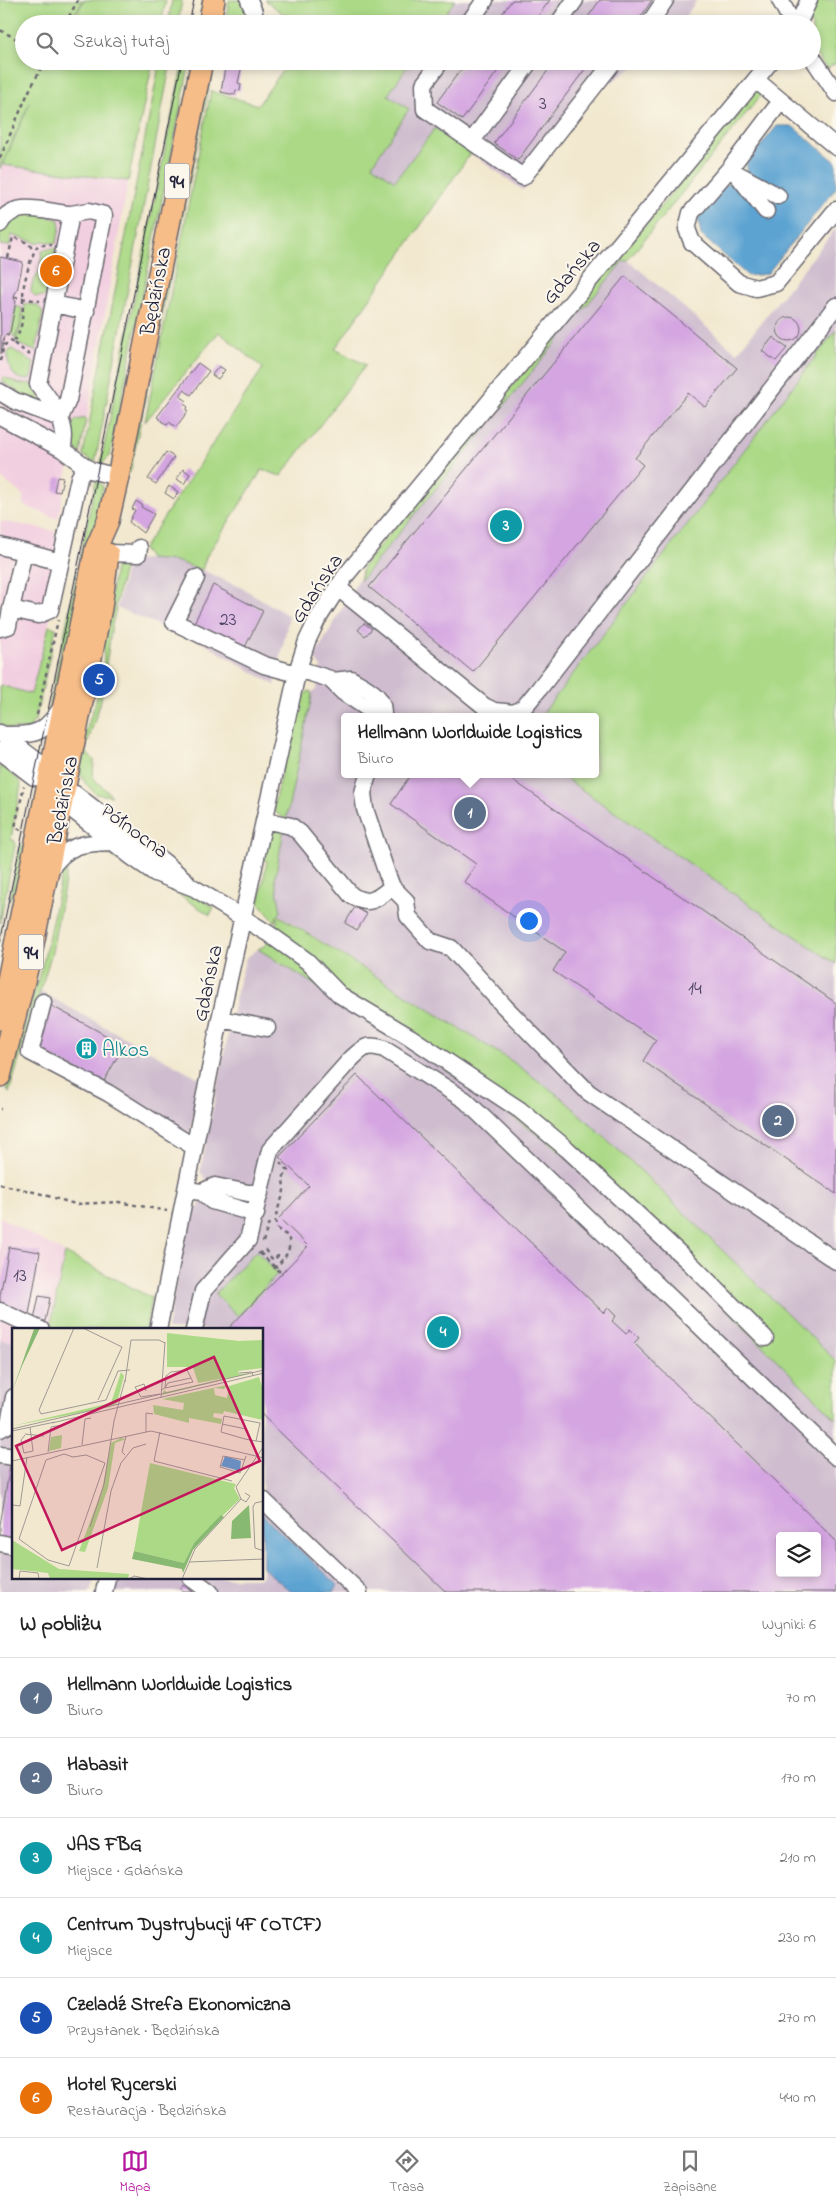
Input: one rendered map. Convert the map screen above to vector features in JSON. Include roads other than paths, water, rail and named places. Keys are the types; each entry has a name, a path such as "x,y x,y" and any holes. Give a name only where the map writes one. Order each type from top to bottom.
{"main road":[{"path":"211,15 214,0"},
{"name":"Będzińska","path":"0,1019 96,548 108,521 118,477 200,70"},
{"name":"Będzińska","path":"0,1076 18,1011 101,608 108,553 108,521"}],"street":[{"path":"249,0 254,15"},
{"path":"474,15 485,0"},
{"path":"565,15 576,0"},
{"path":"655,15 665,0"},
{"path":"780,0 788,15"},
{"path":"802,15 809,0"},
{"path":"434,70 424,84 425,109 523,178 607,70"},
{"path":"472,141 523,70"},
{"name":"Gdańska","path":"158,1328 242,917 298,672 313,628 337,586 764,70"},
{"path":"821,70 836,93"},
{"path":"756,80 836,147"},
{"path":"781,102 733,170 691,213 687,229 692,242 739,283 756,288 776,282 836,210"},
{"path":"733,170 778,196"},
{"path":"733,170 766,211"},
{"path":"0,224 9,214 20,210 37,208 71,214 89,211 104,215 68,400 60,418"},
{"path":"62,449 65,441 60,418 53,404 38,384 50,303 71,214"},
{"path":"50,303 86,311"},
{"path":"337,586 484,706 503,713 515,713 525,706 539,689 836,306"},
{"path":"0,392 15,401 60,418"},
{"path":"0,416 62,449 85,467 96,472 118,477"},
{"path":"11,609 38,615 50,610 79,478 85,467"},
{"path":"0,546 60,562"},
{"path":"108,553 138,554 139,548"},
{"path":"0,628 8,626 24,552"},
{"path":"196,578 174,622 264,665 333,681 342,692 377,713"},
{"path":"1,740 33,735 56,717 64,704"},
{"name":"Północna","path":"1,740 34,777 48,778 64,793 70,807 112,842 155,873 194,888"},
{"path":"367,778 364,792 365,809 392,887 406,901 408,916 430,941 451,948 505,1007 588,1092 836,1260"},
{"name":"Północna","path":"64,793 75,794 90,804 194,888 269,934 307,961 340,995 410,1037 520,1110 567,1149 692,1266 765,1338"},
{"path":"264,820 291,826 300,833 351,895 360,901 370,902 392,887"},
{"path":"47,874 63,852 82,843 112,842"},
{"path":"43,1002 30,1052 108,1093 194,1147"},
{"path":"220,1019 267,1028"},
{"path":"194,1328 203,1291 248,1240 263,1214 260,1193 270,1150 282,1127 362,1049 372,1045 384,1049 465,1100 836,1457"},
{"path":"186,1190 202,1192 215,1186 248,1193 260,1193"},
{"path":"202,1192 212,1201 263,1214"},
{"path":"0,1312 36,1328"},
{"path":"0,1429 9,1424 12,1408"},
{"path":"264,1501 359,1592"},
{"path":"194,1580 210,1592"}],"water":[{"path":"777,126 792,126 836,162 836,188 767,274 748,276 701,235 698,218 727,184 737,184 772,207 766,197 778,201 784,190 748,173 746,163"},
{"path":"264,1517 338,1585 333,1592 292,1592 264,1569"}],"tram line":[{"path":"191,15 194,0"},
{"path":"0,943 180,70"}],"place":[{"name":"Hotel Rycerski","path":"56,271"},
{"name":"JAS FBG","path":"506,526"},
{"name":"Czeladź Strefa Ekonomiczna","path":"99,680"},
{"name":"Hellmann Worldwide Logistics","path":"470,813"},
{"name":"Alkos","path":"86,1049"},
{"name":"Habasit","path":"778,1121"},
{"name":"Centrum Dystrybucji 4F (OTCF)","path":"443,1332"}]}
